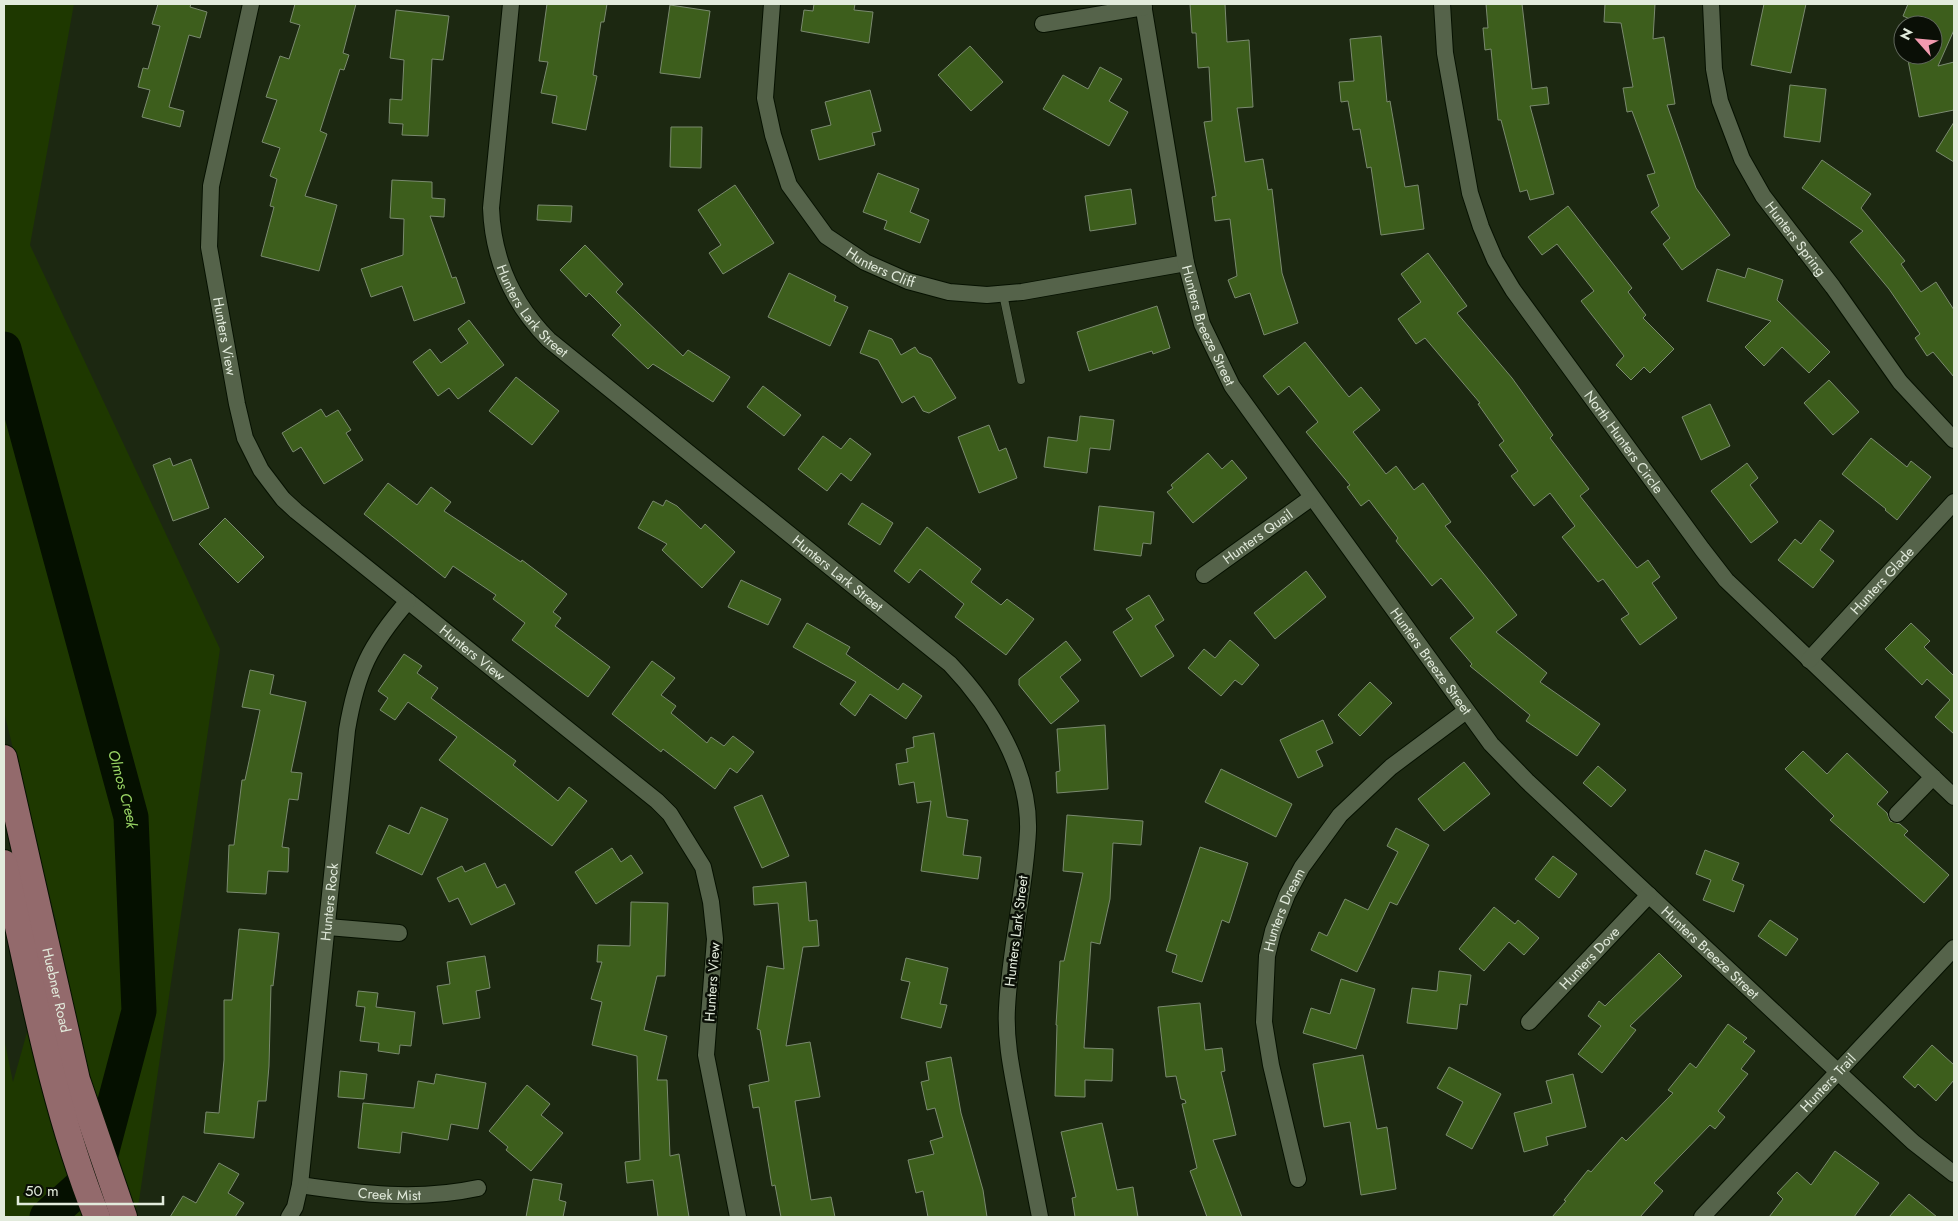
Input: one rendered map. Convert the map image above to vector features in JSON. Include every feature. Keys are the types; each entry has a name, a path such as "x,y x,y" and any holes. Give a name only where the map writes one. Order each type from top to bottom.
{"main road":[{"name":"Huebner Road","path":"4,758 77,1080 124,1217"},
{"name":"Huebner Road","path":"5,870 61,1108 75,1156 97,1217"}],"street":[{"name":"Hunters View","path":"251,4 211,186 209,247 236,404 245,438 261,470 283,498 657,801 670,814 703,867 711,902 716,939 706,1055 738,1217"},
{"name":"Hunters Lark Street","path":"511,4 490,208 499,263 514,296 535,326 549,340 950,664 973,688 1000,730 1016,765 1024,795 1028,830 1007,1008 1008,1054 1040,1217"},
{"name":"Hunters Cliff","path":"772,4 765,98 773,135 789,185 826,236 865,262 908,281 949,292 987,295 1003,294 1186,263"},
{"name":"North Hunters Circle","path":"1442,4 1445,54 1470,193 1481,227 1495,260 1513,290 1702,550 1726,580 1954,797"},
{"name":"Hunters Spring","path":"1711,4 1714,69 1720,101 1742,159 1763,196 1833,287 1900,382 1954,440"},
{"path":"1043,24 1143,5"},
{"name":"Hunters Breeze Street","path":"1143,5 1186,263 1202,324 1232,386 1491,744 1526,781 1913,1142 1954,1174"},
{"name":"Hunters Quail","path":"1204,575 1312,498"},
{"name":"Hunters Glade","path":"1809,660 1954,502"},
{"name":"Hunters Rock","path":"289,1217 295,1207 300,1185 347,730 352,702 373,645 408,601"},
{"name":"Hunters Dream","path":"1298,1179 1271,1066 1264,1022 1267,956 1273,932 1287,895 1302,867 1340,815 1391,767 1466,710"},
{"path":"1897,814 1933,777"},
{"name":"Hunters Dove","path":"1529,1022 1649,895"},
{"path":"328,927 399,933"},
{"name":"Hunters Trail","path":"1702,1217 1839,1073 1954,948"},
{"name":"Creek Mist","path":"300,1185 391,1196 419,1196 478,1188"}],"lane":[{"path":"1003,294 1021,380"}],"green space":[{"path":"4,4 74,4 30,245 220,649 139,1201 132,1217 4,1217 4,1038 13,1082 57,926 4,712"}],"building":[{"path":"158,4 191,4 190,7 207,12 200,38 189,35 169,107 184,111 180,127 142,117 150,90 138,87 143,68 148,69 160,26 152,24"},
{"path":"295,4 356,4 343,53 349,55 344,70 340,69 320,131 327,134 305,196 337,205 319,271 261,256 274,207 270,206 277,179 270,176 280,148 262,142 277,100 266,97 280,56 289,59 300,25 290,22"},
{"path":"547,4 607,4 604,22 601,22 593,75 597,76 586,130 552,123 557,96 541,93 548,62 539,61"},
{"path":"814,4 855,4 854,10 873,12 869,43 801,31 804,10 813,11"},
{"path":"1190,4 1225,4 1227,42 1249,40 1253,107 1237,108 1245,162 1263,159 1268,190 1272,189 1282,273 1298,323 1264,335 1250,293 1235,298 1228,280 1237,276 1230,219 1215,221 1212,197 1216,196 1204,122 1212,121 1209,67 1198,68 1196,33 1192,33"},
{"path":"1486,4 1522,4 1532,89 1547,87 1549,104 1530,106 1554,194 1530,200 1527,190 1520,192 1501,120 1498,120 1491,49 1485,50 1483,28 1488,28"},
{"path":"1605,4 1655,4 1653,39 1664,37 1675,104 1667,105 1696,188 1730,235 1682,270 1663,244 1670,238 1651,212 1659,206 1647,175 1655,173 1632,111 1627,112 1623,88 1633,87 1621,23 1604,22"},
{"path":"1764,4 1806,4 1791,73 1751,65"},
{"path":"1908,4 1954,4 1954,30 1943,55 1943,15 1903,15"},
{"path":"670,5 710,11 700,78 660,73"},
{"path":"396,10 449,16 443,60 432,59 428,136 402,135 403,124 389,123 390,99 402,100 404,60 390,58"},
{"path":"1381,36 1387,102 1390,101 1405,187 1418,185 1424,229 1381,235 1371,167 1367,168 1360,129 1353,130 1348,101 1341,102 1339,82 1354,81 1350,39"},
{"path":"970,46 1003,82 971,111 938,75"},
{"path":"1954,62 1954,110 1919,117 1909,65 1938,66"},
{"path":"1100,67 1122,79 1109,101 1128,112 1109,146 1043,109 1063,75 1088,89"},
{"path":"1790,85 1826,89 1820,142 1784,137"},
{"path":"870,90 881,131 872,133 875,145 819,160 811,130 831,125 825,102"},
{"path":"1954,122 1954,162 1936,151"},
{"path":"671,127 702,127 701,168 670,167"},
{"path":"1822,160 1871,194 1861,208 1905,261 1901,264 1921,292 1936,282 1954,310 1954,377 1933,352 1927,356 1915,338 1920,334 1889,289 1850,242 1863,231 1802,188"},
{"path":"878,173 919,189 910,212 929,220 920,243 884,229 887,221 863,212"},
{"path":"392,180 432,182 432,198 445,199 444,217 430,216 452,278 456,277 465,303 414,321 402,286 371,297 361,269 403,255 404,219 390,218"},
{"path":"735,185 774,243 723,274 709,253 721,245 698,210"},
{"path":"1131,189 1136,224 1090,231 1085,196"},
{"path":"538,205 572,206 571,222 537,220"},
{"path":"1568,206 1632,288 1628,292 1646,315 1643,318 1674,349 1650,373 1644,367 1631,380 1616,365 1624,356 1581,301 1594,291 1557,244 1542,255 1528,237"},
{"path":"585,245 623,284 616,292 683,356 688,350 730,377 713,402 653,364 648,369 612,335 621,325 589,293 586,297 560,270"},
{"path":"1428,253 1467,306 1457,313 1512,378 1553,435 1550,438 1589,489 1580,496 1637,568 1648,560 1660,577 1652,583 1677,618 1640,645 1621,619 1629,614 1603,579 1598,582 1562,537 1575,526 1550,493 1534,506 1511,476 1518,471 1499,445 1504,441 1478,404 1480,403 1425,338 1416,344 1398,319 1421,302 1401,274"},
{"path":"1748,268 1783,280 1777,300 1830,352 1809,373 1782,347 1764,366 1745,347 1771,321 1707,301 1717,269 1745,278"},
{"path":"789,273 836,296 834,301 848,307 830,346 768,317"},
{"path":"1157,306 1170,348 1153,354 1152,351 1089,371 1077,332"},
{"path":"469,320 504,365 458,399 449,388 438,396 413,362 430,349 441,363 468,343 458,329"},
{"path":"869,330 892,339 901,355 915,347 919,353 931,358 956,398 929,413 923,411 914,396 902,403 878,360 860,353"},
{"path":"1305,342 1349,397 1361,387 1380,410 1353,432 1386,474 1396,466 1414,490 1423,483 1451,522 1445,526 1517,615 1496,632 1547,673 1540,682 1600,724 1577,756 1526,721 1530,715 1470,666 1472,664 1450,638 1474,618 1441,578 1432,586 1396,541 1398,538 1369,500 1361,506 1347,487 1350,485 1306,432 1318,422 1289,386 1278,395 1263,376"},
{"path":"516,377 559,411 532,445 489,411"},
{"path":"1829,380 1859,412 1833,435 1804,403"},
{"path":"763,386 801,415 784,436 747,407"},
{"path":"1710,404 1730,446 1701,460 1682,417"},
{"path":"321,409 326,417 338,410 351,430 346,433 363,460 324,484 301,447 293,452 282,433"},
{"path":"1080,416 1114,420 1110,450 1090,448 1087,473 1044,467 1048,437 1077,441"},
{"path":"989,425 999,451 1006,448 1017,478 979,493 958,437"},
{"path":"823,436 841,449 850,438 871,454 851,481 841,473 827,491 798,469"},
{"path":"1871,438 1907,467 1911,461 1931,477 1897,520 1842,474"},
{"path":"1208,453 1222,469 1232,460 1247,478 1193,523 1167,492 1173,488 1171,485"},
{"path":"170,458 173,466 191,459 209,508 173,521 153,465"},
{"path":"1747,463 1758,478 1750,485 1778,522 1751,543 1711,491"},
{"path":"388,483 417,505 431,487 451,502 444,511 521,562 522,560 567,594 553,612 561,618 555,626 610,667 588,697 512,640 525,623 493,599 496,595 453,566 445,578 364,514"},
{"path":"666,500 677,506 701,529 705,524 735,552 702,588 662,550 667,544 638,528 653,501 663,506"},
{"path":"862,503 893,523 880,545 848,524"},
{"path":"1099,506 1154,512 1151,544 1143,543 1141,556 1094,550"},
{"path":"225,518 264,557 238,583 199,544"},
{"path":"1820,520 1834,531 1820,550 1834,561 1813,588 1778,560 1795,539 1801,544"},
{"path":"927,527 981,569 971,582 1001,605 1007,599 1034,619 1006,655 955,617 964,604 920,569 909,583 894,571"},
{"path":"1306,571 1326,597 1275,639 1254,613"},
{"path":"741,580 781,599 768,625 728,607"},
{"path":"1149,595 1164,620 1155,626 1174,656 1141,677 1113,632 1133,619 1126,609"},
{"path":"807,623 850,647 846,654 898,690 903,683 922,696 906,719 870,694 855,716 840,704 856,682 793,647"},
{"path":"1911,623 1930,641 1924,647 1954,676 1954,734 1935,717 1950,700 1927,679 1922,685 1885,649"},
{"path":"1230,640 1259,665 1242,685 1235,680 1221,696 1188,668 1204,649 1215,658"},
{"path":"1066,641 1081,660 1060,677 1079,701 1051,724 1019,685 1019,679"},
{"path":"404,654 422,666 417,673 438,688 431,698 516,761 513,765 558,801 569,787 587,801 552,846 439,760 457,737 408,702 395,720 380,710 388,698 378,691"},
{"path":"652,661 675,678 661,695 676,706 671,713 707,743 711,737 724,746 733,736 754,752 737,773 730,768 715,789 663,749 661,752 612,714"},
{"path":"250,670 274,675 270,694 306,702 291,772 302,773 298,800 289,799 282,847 289,848 288,872 268,871 266,894 227,892 229,845 234,845 242,780 245,780 260,710 242,707"},
{"path":"1370,682 1392,703 1360,736 1338,715"},
{"path":"1323,720 1333,743 1316,751 1323,766 1298,778 1280,740"},
{"path":"1105,725 1108,789 1057,793 1056,772 1060,771 1057,729"},
{"path":"934,733 947,817 968,820 963,855 981,857 978,879 921,871 931,801 917,803 914,782 899,785 896,764 908,762 906,749 914,747 913,737"},
{"path":"1803,751 1827,774 1847,753 1888,792 1877,804 1887,813 1890,821 1900,824 1908,831 1904,835 1949,875 1924,903 1830,820 1834,816 1785,769"},
{"path":"1464,762 1490,794 1444,831 1418,799"},
{"path":"1598,766 1626,790 1611,807 1583,783"},
{"path":"1221,769 1292,804 1276,837 1205,802"},
{"path":"762,795 789,856 762,868 734,807"},
{"path":"421,807 448,819 422,875 376,853 389,825 409,834"},
{"path":"1067,815 1143,821 1141,845 1113,843 1110,899 1100,944 1091,942 1084,1048 1113,1049 1112,1081 1085,1080 1085,1097 1055,1096 1056,1025 1060,961 1064,961 1083,873 1063,871"},
{"path":"1396,828 1429,845 1397,905 1390,902 1357,972 1311,950 1319,932 1327,936 1345,899 1368,910 1398,852 1387,846"},
{"path":"1200,847 1248,863 1229,923 1222,920 1202,982 1172,972 1177,955 1166,951"},
{"path":"612,848 621,862 631,855 643,873 596,904 575,872"},
{"path":"1705,850 1739,863 1732,880 1744,885 1734,912 1703,900 1711,880 1696,874"},
{"path":"1553,856 1577,874 1559,898 1535,879"},
{"path":"485,863 497,888 505,884 515,904 471,925 458,898 449,902 437,878 462,866 465,872"},
{"path":"806,882 809,921 817,920 819,946 803,947 786,1046 810,1042 820,1097 795,1101 811,1200 831,1197 835,1217 781,1217 775,1185 772,1186 759,1107 753,1108 749,1085 769,1081 760,1030 757,1029 767,966 784,969 778,903 754,905 753,887"},
{"path":"631,902 668,903 665,976 657,976 644,1030 667,1036 657,1080 667,1080 670,1156 679,1154 689,1217 658,1217 653,1180 627,1183 625,1162 640,1160 637,1056 592,1045 602,1002 591,999 602,962 597,962 598,945 630,946"},
{"path":"1494,907 1515,924 1518,920 1539,938 1524,955 1509,942 1484,971 1459,949"},
{"path":"1770,920 1798,939 1786,956 1758,936"},
{"path":"239,929 279,933 273,986 271,985 266,1101 258,1101 254,1138 204,1133 206,1112 219,1113 224,1060 224,1000 232,1000"},
{"path":"1659,953 1682,976 1630,1026 1636,1030 1602,1073 1578,1054 1601,1026 1588,1016 1599,1001 1605,1006"},
{"path":"485,956 490,988 476,991 480,1018 443,1024 437,986 450,984 447,962"},
{"path":"906,958 948,968 940,1004 947,1005 941,1028 901,1018 910,982 901,980"},
{"path":"1439,971 1471,975 1467,1005 1460,1004 1457,1029 1407,1023 1412,988 1437,991"},
{"path":"1341,979 1375,989 1356,1049 1303,1033 1311,1008 1330,1014"},
{"path":"358,991 378,993 376,1007 415,1012 411,1046 400,1045 399,1054 378,1051 379,1043 360,1041 365,1007 356,1006"},
{"path":"1200,1003 1205,1050 1222,1048 1225,1071 1221,1072 1236,1135 1213,1140 1242,1217 1207,1217 1190,1171 1197,1168 1182,1104 1186,1103 1185,1100 1181,1099 1176,1076 1166,1077 1158,1007"},
{"path":"1728,1024 1747,1038 1743,1042 1755,1051 1741,1069 1748,1074 1718,1111 1725,1117 1715,1129 1710,1125 1654,1183 1663,1191 1640,1217 1552,1217 1588,1170 1591,1172 1622,1137 1626,1141 1673,1093 1668,1090 1690,1063 1696,1068"},
{"path":"1932,1045 1954,1065 1954,1080 1936,1101 1918,1084 1915,1088 1903,1077"},
{"path":"1363,1055 1377,1129 1387,1127 1396,1189 1361,1195 1350,1122 1324,1127 1313,1064"},
{"path":"951,1057 961,1113 983,1190 987,1217 928,1217 923,1191 916,1193 908,1160 934,1154 930,1141 943,1137 935,1108 927,1110 921,1082 929,1080 926,1062"},
{"path":"1449,1067 1501,1094 1472,1149 1446,1135 1463,1102 1437,1088"},
{"path":"340,1071 367,1074 364,1099 338,1097"},
{"path":"436,1074 486,1083 478,1129 451,1124 448,1140 402,1132 400,1153 358,1148 363,1103 414,1108 418,1081 434,1084"},
{"path":"1573,1074 1586,1127 1546,1137 1548,1145 1524,1152 1514,1113 1552,1103 1546,1081"},
{"path":"527,1085 550,1104 541,1115 563,1133 531,1171 506,1150 508,1147 489,1131"},
{"path":"1102,1123 1117,1190 1133,1187 1138,1217 1075,1217 1072,1198 1076,1197 1061,1132"},
{"path":"1835,1151 1879,1183 1854,1217 1769,1217 1783,1199 1777,1193 1797,1172 1811,1185"},
{"path":"219,1163 239,1174 228,1193 244,1203 235,1217 170,1217 183,1196 196,1203"},
{"path":"533,1179 562,1184 559,1200 566,1202 563,1217 526,1217"},
{"path":"1909,1194 1937,1217 1889,1217"}],"waterway":[{"name":"Olmos Creek","path":"4,349 131,817 139,1011 96,1173 47,1217"}]}
